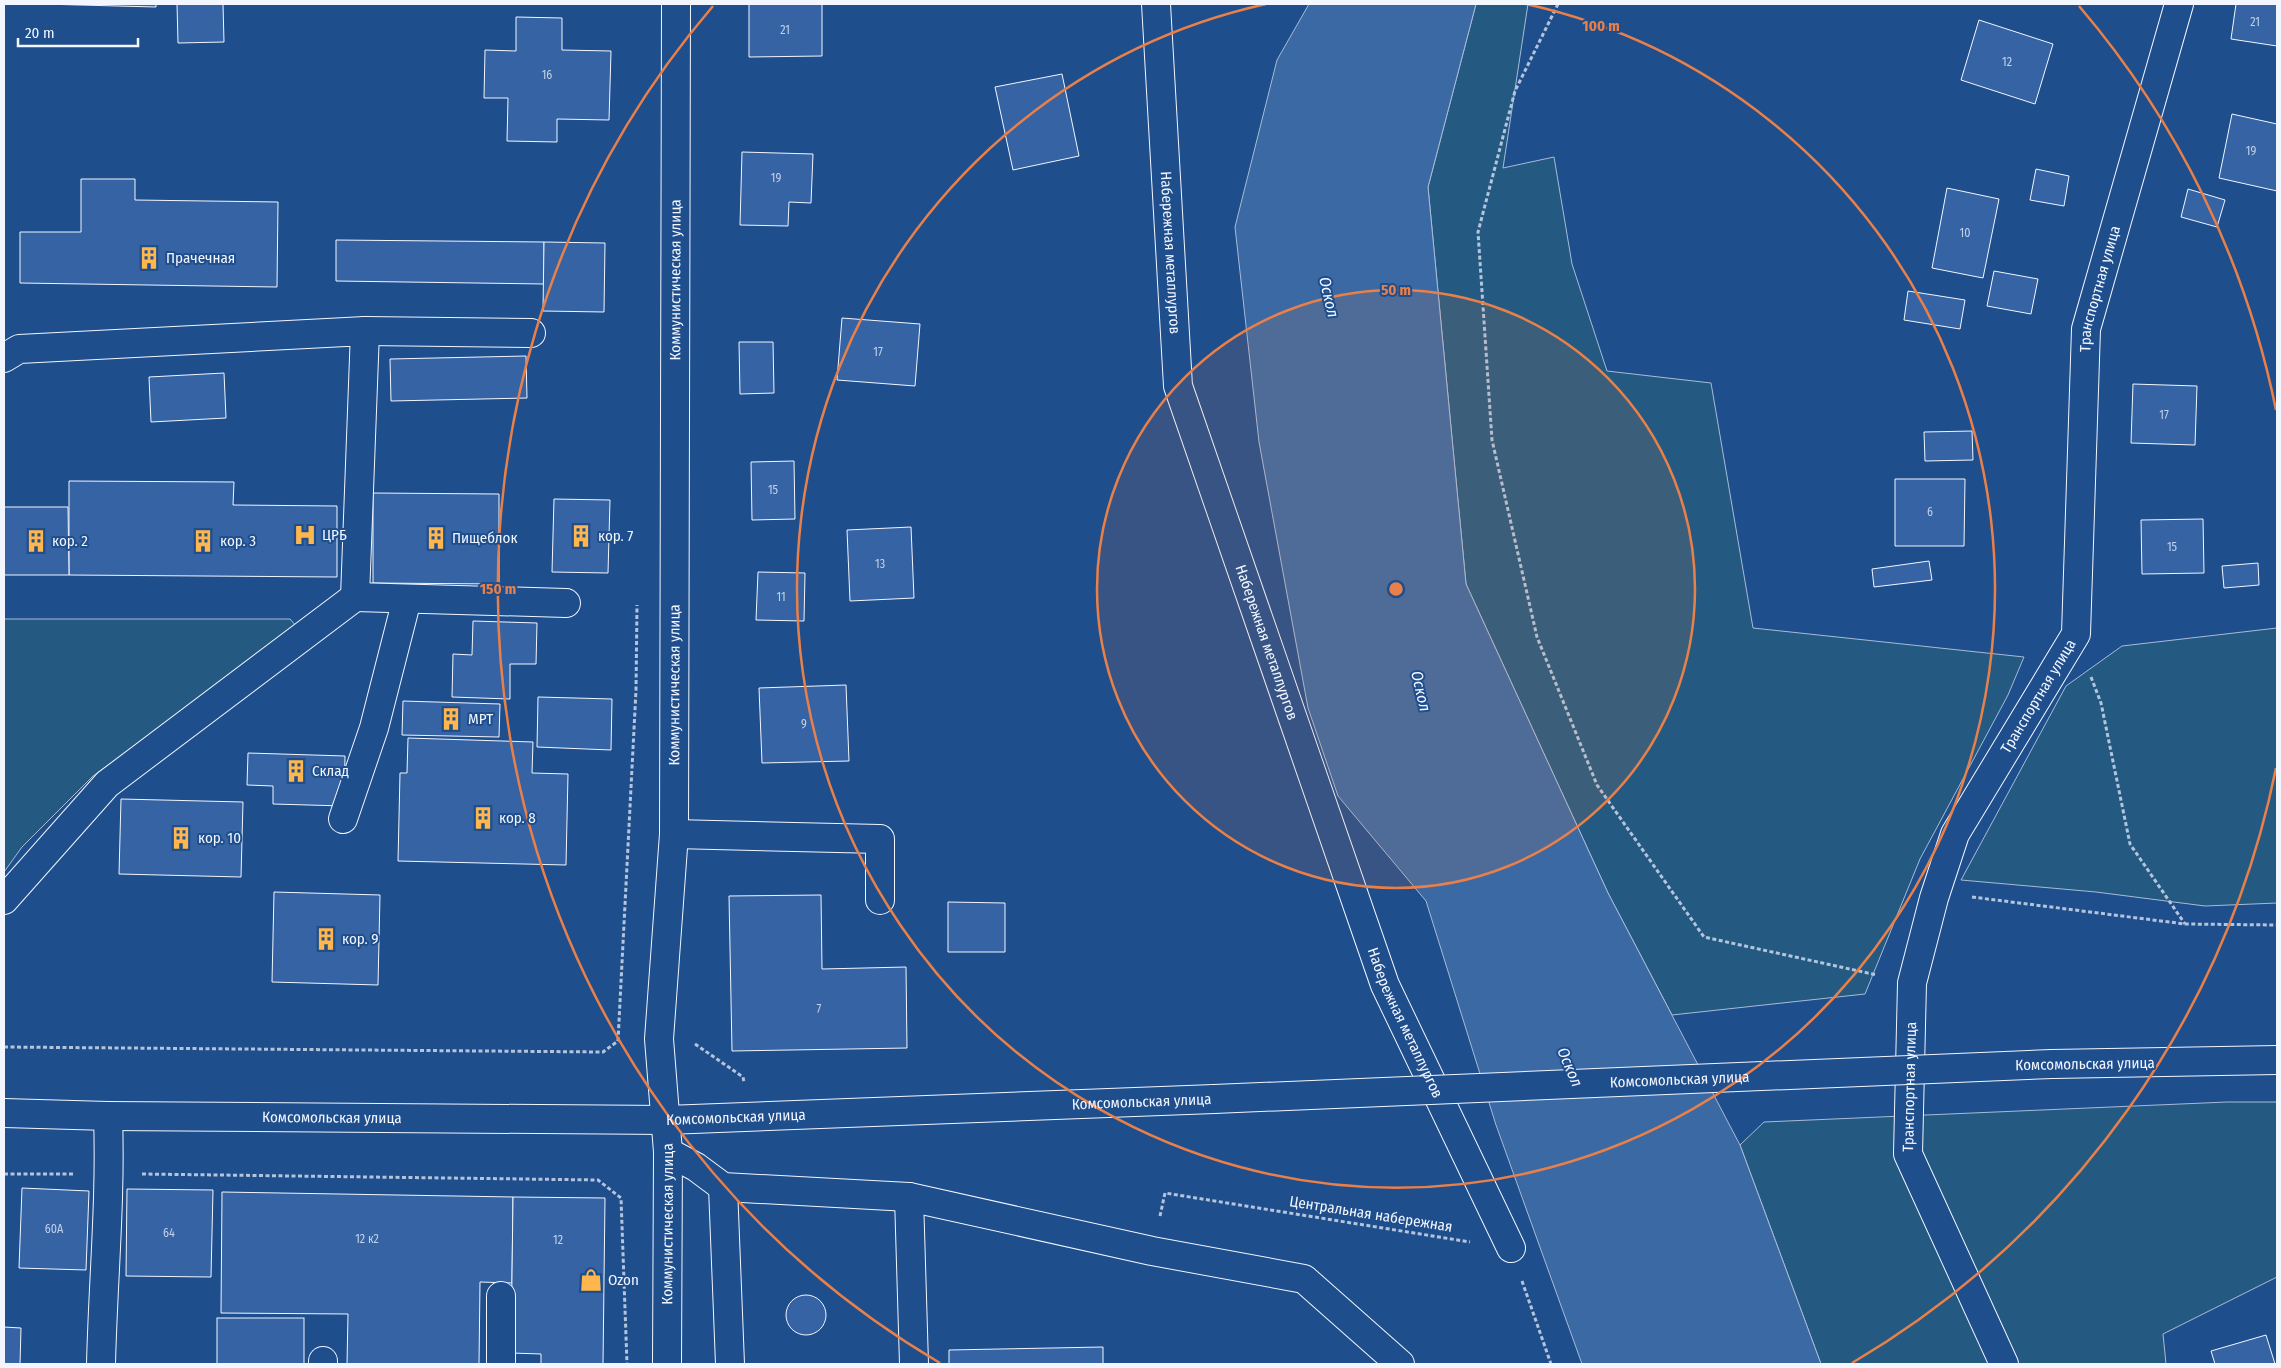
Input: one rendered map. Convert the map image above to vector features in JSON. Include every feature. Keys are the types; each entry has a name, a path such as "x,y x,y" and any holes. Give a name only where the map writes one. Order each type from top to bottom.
{"street":[{"name":"Коммунистическая улица","path":"666,1364 668,1152 667,1120 659,1039 674,834 676,4"},
{"name":"Набережная металлургов","path":"1156,4 1178,386 1385,985 1511,1248"},
{"name":"Транспортная улица","path":"2004,1364 1908,1154 1912,983 1934,898 1955,834 2076,634 2086,329 2179,4"},
{"path":"355,597 365,331"},
{"path":"4,358 20,349 365,331 531,333"},
{"path":"4,900 107,784 355,597 566,604"},
{"path":"343,819 374,728 407,599"},
{"path":"674,834 880,839 880,900"},
{"name":"Комсомольская улица","path":"4,1113 108,1116 667,1120 2052,1064 2277,1060"},
{"path":"101,1364 103,1283 110,1174 108,1116"},
{"path":"668,1152 696,1168 723,1187 909,1197 1152,1251 1304,1278 1400,1364"},
{"path":"723,1187 730,1364"},
{"path":"909,1197 914,1364"},
{"path":"500,1364 501,1296"}],"path":[{"path":"1558,4 1514,91 1478,232 1492,440 1537,637 1597,785 1704,937 1912,983"},
{"path":"4,1047 604,1052 618,1041 636,690 637,601"},
{"path":"2076,634 2101,703 2130,844 2185,924"},
{"path":"1934,898 1968,896 2185,924 2277,925"},
{"path":"4,1174 598,1180 622,1198 628,1364"},
{"name":"Центральная набережная","path":"1152,1251 1164,1192 1511,1248"},
{"path":"1511,1248 1551,1364"}],"shaded area":[{"path":"1476,4 1528,4 1503,168 1554,157 1572,264 1607,371 1711,383 1753,628 2024,657 2008,695 1920,859 1865,994 1672,1015 1608,893 1466,584 1428,187"},
{"path":"4,619 290,619 297,627 93,776 22,847 4,872"},
{"path":"2277,628 2277,903 2205,906 2096,892 1961,880 2066,686 2122,646"},
{"path":"2227,1102 2277,1102 2277,1277 2163,1334 2166,1364 1821,1364 1740,1145 1764,1122"}],"water":[{"name":"Оскол","path":"1309,4 1476,4 1428,187 1466,584 1608,893 1740,1145 1821,1364 1582,1364 1496,1125 1426,901 1338,796 1308,708 1259,442 1235,227 1277,60"}],"building":[{"path":"42,4 156,4 156,7"},
{"path":"177,4 223,4 224,42 178,43"},
{"path":"749,4 822,4 822,56 749,57"},
{"path":"2236,4 2277,4 2277,46 2231,39"},
{"path":"516,17 562,18 562,50 611,51 609,120 557,119 557,142 507,141 508,98 484,98 485,50 516,51"},
{"path":"1979,20 2053,44 2035,104 1961,80"},
{"path":"1062,74 1079,156 1013,170 995,87"},
{"path":"2232,114 2277,124 2277,191 2219,178"},
{"path":"742,152 813,154 811,203 789,202 788,226 740,225"},
{"path":"2036,169 2069,176 2064,206 2030,200"},
{"name":"Прачечная","path":"81,179 135,179 135,200 278,202 277,287 20,283 20,232 81,232"},
{"path":"1947,188 1999,199 1983,278 1932,268"},
{"path":"2188,189 2225,200 2217,227 2181,217"},
{"path":"336,240 544,242 544,284 336,281"},
{"path":"544,242 605,243 604,312 543,311"},
{"path":"1994,271 2038,279 2031,314 1987,306"},
{"path":"1908,291 1965,300 1960,329 1904,320"},
{"path":"842,318 920,324 915,386 837,380"},
{"path":"739,342 773,342 774,393 740,394"},
{"path":"526,356 527,398 391,401 390,359"},
{"path":"224,373 226,418 151,422 149,377"},
{"path":"2133,384 2197,386 2195,445 2131,443"},
{"path":"1972,431 1973,460 1925,461 1924,432"},
{"path":"794,461 795,519 752,520 751,462"},
{"path":"1895,479 1965,479 1964,546 1895,546"},
{"name":"кор. 3","path":"69,481 234,482 233,505 337,506 337,577 69,575"},
{"name":"Пищеблок","path":"373,493 499,494 499,584 373,583"},
{"name":"кор. 7","path":"554,499 610,500 608,573 552,572"},
{"name":"кор. 2","path":"4,507 68,507 69,575 4,575"},
{"path":"2203,519 2204,573 2142,574 2141,520"},
{"path":"911,527 914,598 850,601 847,530"},
{"path":"1929,561 1932,580 1874,587 1872,569"},
{"path":"2258,563 2259,585 2224,588 2222,566"},
{"path":"758,572 805,573 804,621 756,620"},
{"path":"473,621 537,623 536,664 510,664 510,699 452,697 453,654 472,655"},
{"path":"846,685 849,761 762,763 759,688"},
{"path":"538,697 612,699 611,750 537,747"},
{"name":"МРТ","path":"403,701 500,704 499,737 402,735"},
{"name":"кор. 8","path":"408,738 533,742 532,773 568,774 566,865 398,861 400,773 407,773"},
{"name":"Склад","path":"248,753 345,756 344,806 273,804 273,786 247,785"},
{"name":"кор. 10","path":"121,799 243,802 241,877 119,874"},
{"name":"кор. 9","path":"274,892 380,895 378,985 272,982"},
{"path":"821,895 822,969 906,967 907,1048 732,1051 729,896"},
{"path":"948,902 1005,903 1005,952 948,952"},
{"path":"22,1188 89,1191 86,1270 19,1268"},
{"path":"127,1189 213,1190 211,1277 126,1276"},
{"path":"222,1192 513,1197 512,1283 480,1282 479,1364 347,1364 348,1314 221,1313"},
{"path":"513,1197 605,1198 603,1364 541,1364 541,1354 511,1353"},
{"path":"810,1295 817,1298 823,1304 826,1315 825,1323 817,1332 810,1335 802,1335 795,1332 787,1323 786,1311 789,1304 798,1296"},
{"path":"217,1318 304,1318 304,1364 217,1364"},
{"path":"4,1327 21,1328 20,1364 4,1364"},
{"path":"2266,1335 2275,1364 2215,1364 2211,1351"},
{"path":"1103,1347 1103,1364 949,1364 949,1350"}],"place":[{"name":"Прачечная","path":"149,258"},
{"name":"ЦРБ","path":"305,535"},
{"name":"кор. 7","path":"581,536"},
{"name":"Пищеблок","path":"436,538"},
{"name":"кор. 2","path":"36,541"},
{"name":"кор. 3","path":"203,541"},
{"name":"МРТ","path":"451,719"},
{"name":"Склад","path":"296,771"},
{"name":"кор. 8","path":"483,818"},
{"name":"кор. 10","path":"181,838"},
{"name":"кор. 9","path":"326,939"},
{"name":"Ozon","path":"591,1280"}]}
